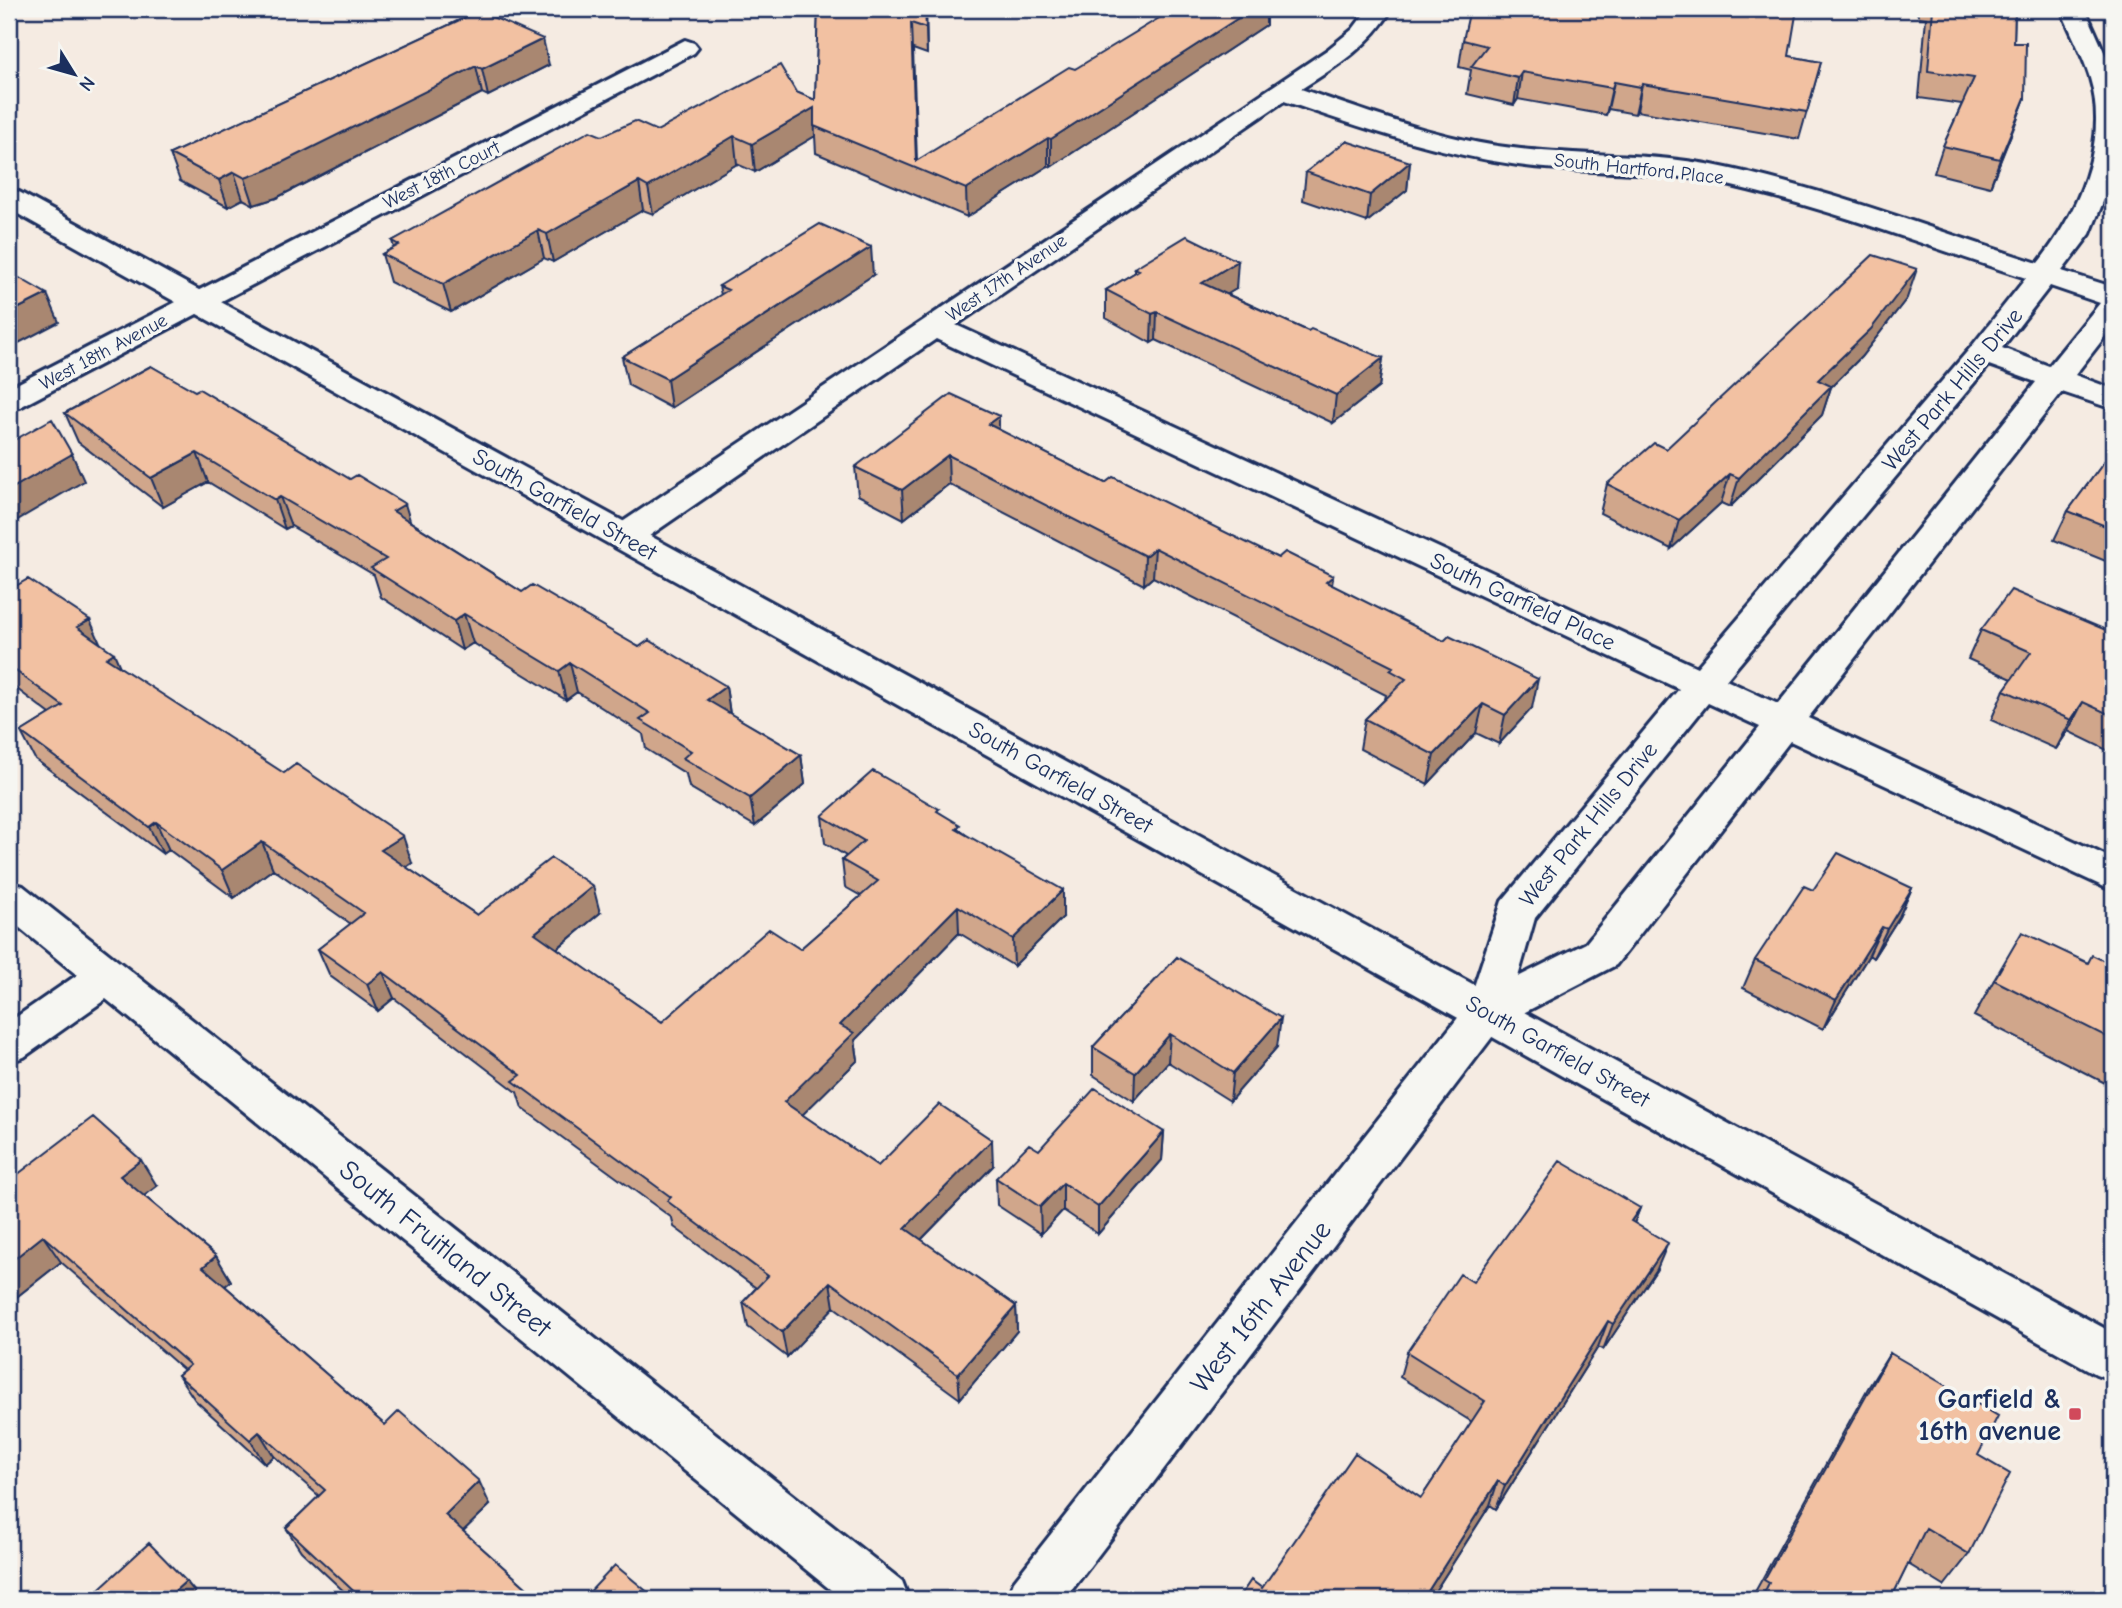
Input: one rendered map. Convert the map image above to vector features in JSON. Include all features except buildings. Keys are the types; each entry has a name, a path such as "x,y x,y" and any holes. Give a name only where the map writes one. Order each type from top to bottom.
{"street":[{"name":"West 17th Avenue","path":"624,537 1281,92 1357,38 1374,21 1380,9"},
{"name":"West Park Hills Drive","path":"1487,1012 1516,912 1703,684 1983,352 2076,234 2093,197 2106,157 2108,122 2104,80 2091,27"},
{"name":"West 18th Court","path":"196,301 685,48"},
{"name":"South Hartford Place","path":"1281,92 1410,136 1458,146 1521,157 1634,164 1710,173 1779,188 2113,297"},
{"name":"South Garfield Street","path":"9,198 2113,1358"},
{"name":"West 18th Avenue","path":"9,400 196,301"},
{"path":"1487,1012 1601,954 2113,306"},
{"name":"South Garfield Place","path":"933,326 2113,876"},
{"path":"1983,352 2113,400"},
{"name":"South Fruitland Street","path":"9,897 883,1599"},
{"path":"9,1045 107,976"},
{"name":"West 16th Avenue","path":"1033,1599 1487,1012"}],"place":[{"name":"Garfield & 16th avenue","path":"2075,1414"}]}
